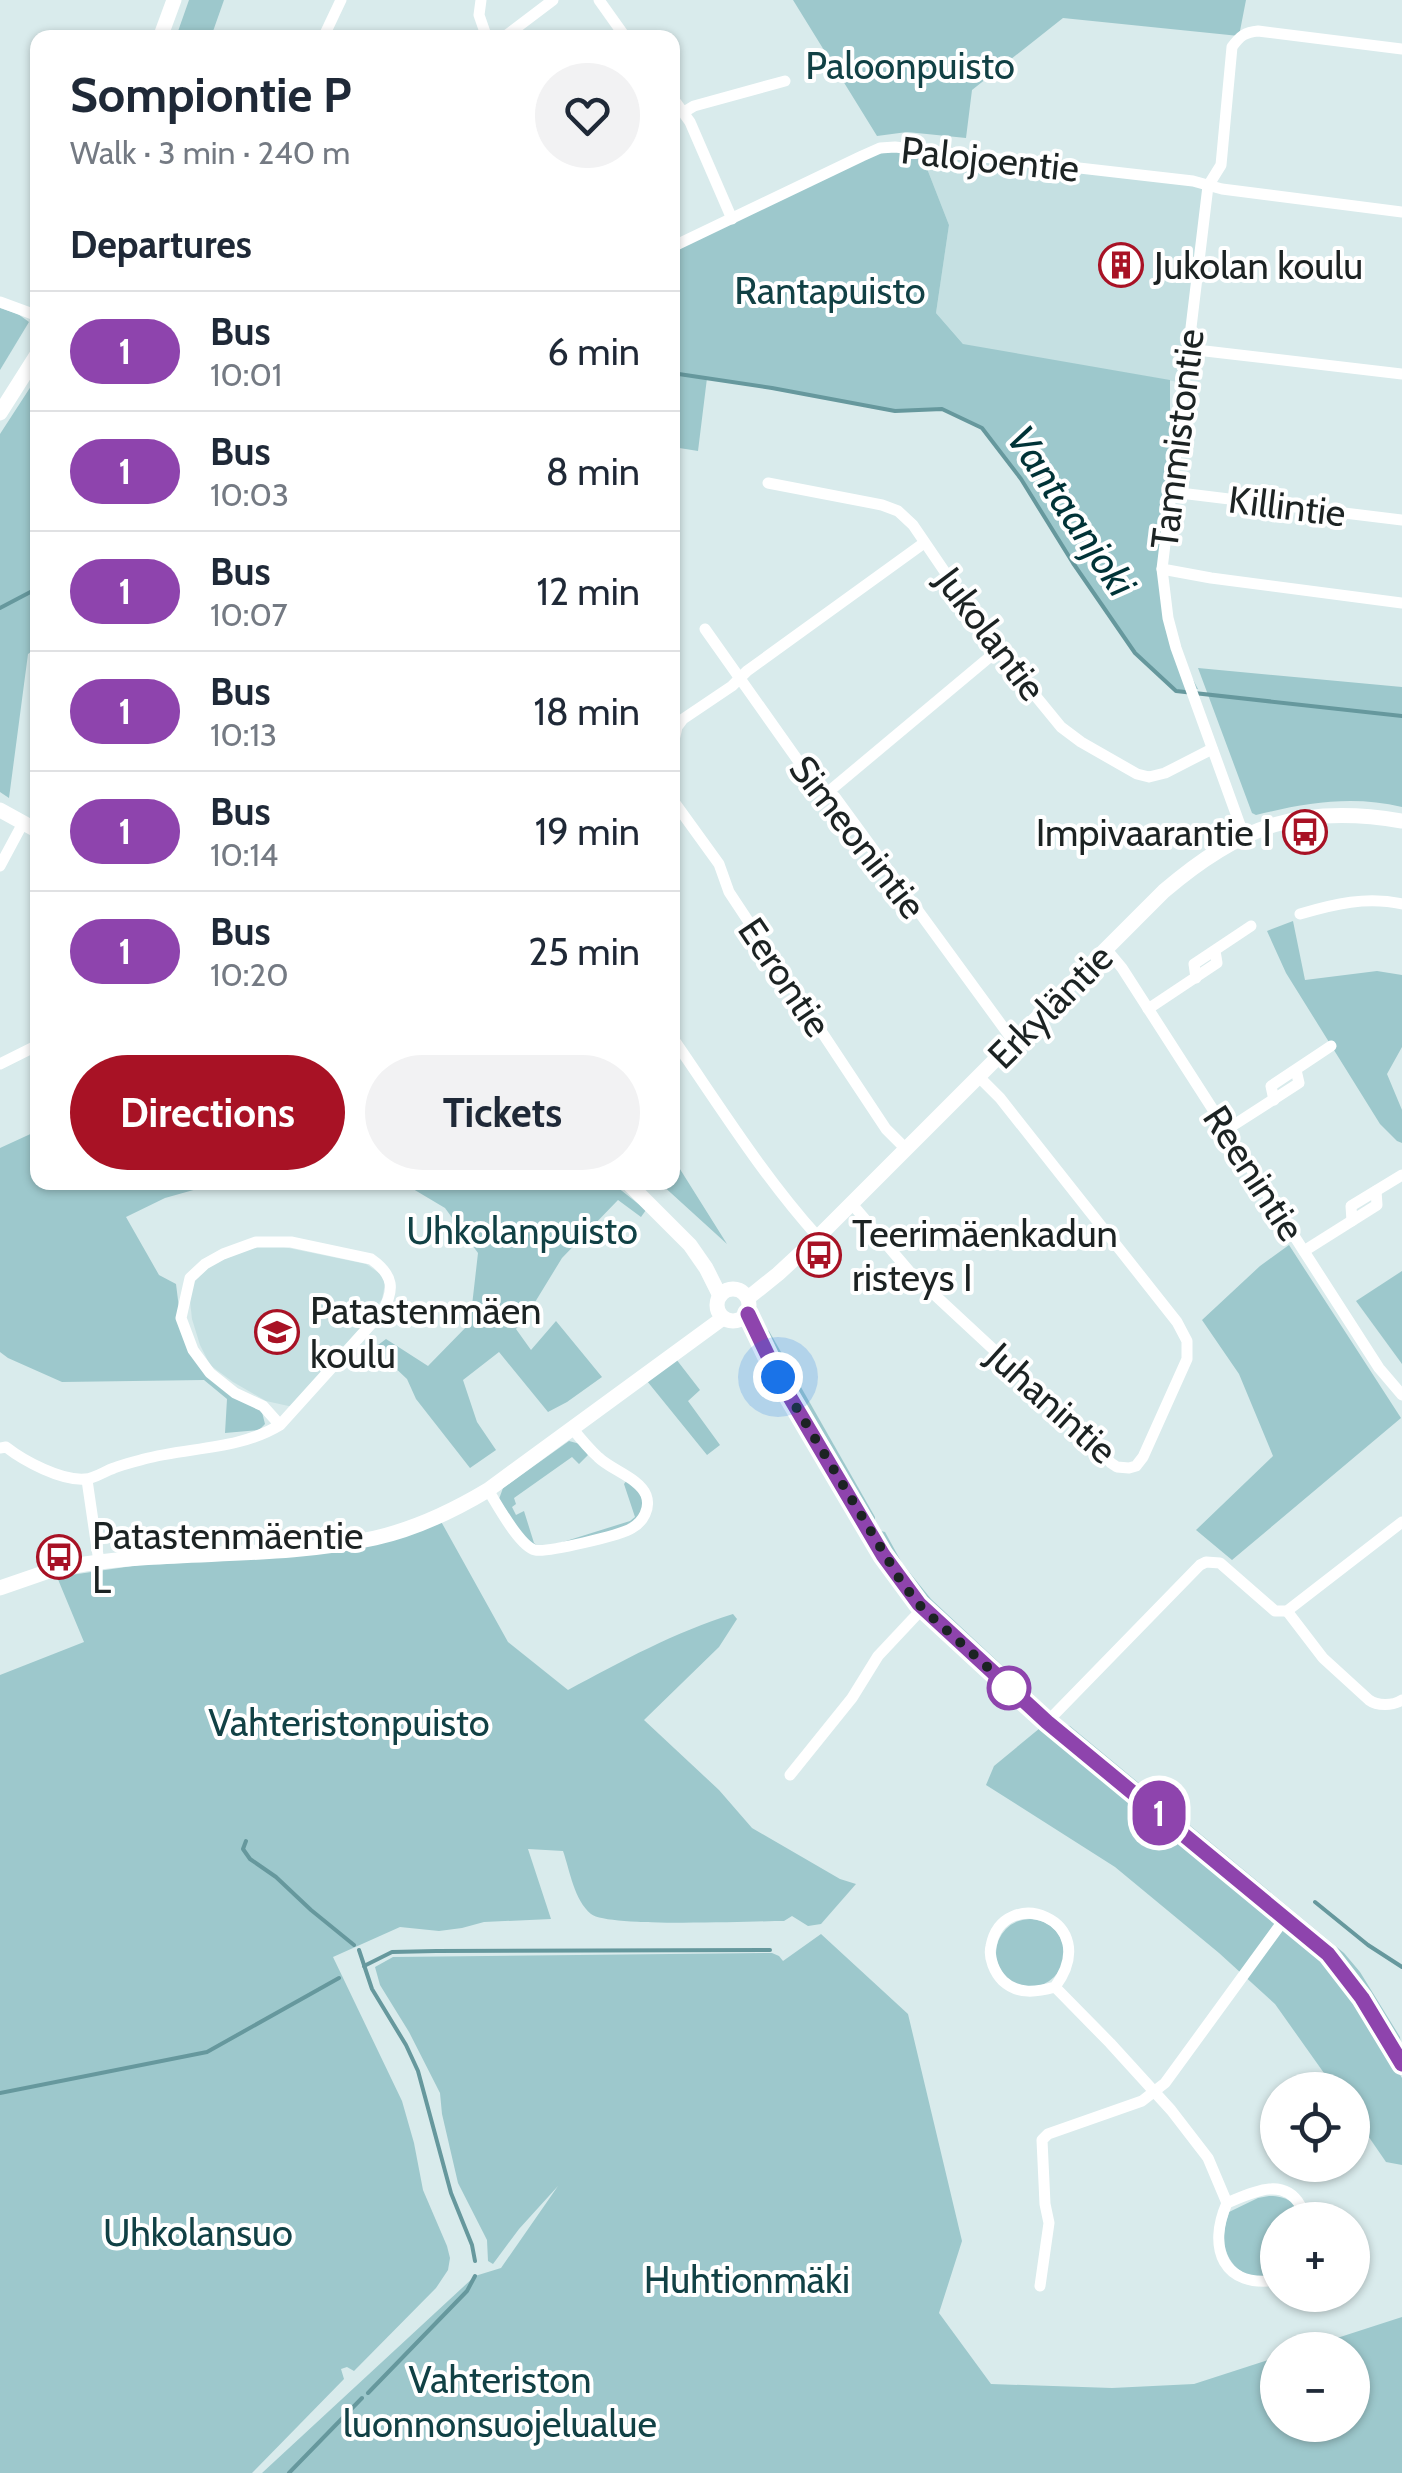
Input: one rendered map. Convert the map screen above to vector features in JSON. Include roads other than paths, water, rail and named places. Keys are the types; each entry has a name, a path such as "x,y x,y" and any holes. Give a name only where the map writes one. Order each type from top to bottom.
{"street":[{"path":"163,30 174,0"},
{"path":"327,30 342,0"},
{"path":"481,0 478,15 484,30"},
{"path":"514,30 554,0"},
{"path":"599,0 620,30"},
{"name":"Tammistontie","path":"1244,836 1168,618 1162,569 1208,186 1221,165 1232,47 1240,36 1258,31 1402,49"},
{"path":"684,112 785,82"},
{"path":"680,107 732,219"},
{"name":"Palojoentie","path":"680,242 862,156 895,146 1194,181 1402,212"},
{"path":"0,302 30,313"},
{"path":"1188,349 1402,374"},
{"path":"0,413 30,366"},
{"name":"Jukolantie","path":"768,483 898,511 913,525 998,650 1061,727 1081,742 1138,774 1149,776 1164,774 1212,749"},
{"name":"Killintie","path":"1172,492 1402,520"},
{"path":"680,723 924,543"},
{"path":"1162,569 1402,603"},
{"name":"Simeonintie","path":"704,629 816,786 835,797 1014,1042"},
{"path":"827,793 998,650"},
{"path":"0,810 30,827 0,866"},
{"name":"Eerontie","path":"680,811 719,864 730,892 886,1129 906,1150"},
{"name":"Erkyläntie","path":"0,1588 52,1570 99,1562 364,1540 422,1524 461,1507 738,1313 1193,866 1244,836 1286,822 1332,814 1402,822"},
{"path":"1300,914 1338,903 1402,904"},
{"path":"1148,1009 1196,978 1194,964 1252,926"},
{"name":"Reenintie","path":"1107,950 1380,1368 1402,1395"},
{"path":"1226,1130 1274,1100 1271,1086 1331,1046"},
{"path":"680,1049 791,1208 818,1237"},
{"path":"0,1064 30,1050"},
{"name":"Juhanintie","path":"852,1204 910,1272 1111,1463 1117,1467 1136,1466 1187,1359 1187,1342 1177,1322 1000,1098 979,1077"},
{"path":"1304,1251 1352,1221 1351,1206 1402,1175"},
{"path":"634,1190 690,1245 726,1292"},
{"path":"2,1445 63,1476 87,1480 148,1458 249,1440 280,1425 382,1312 390,1297 389,1278 371,1260 291,1242 256,1242 223,1254 190,1278 182,1318 194,1350 210,1373 235,1393 264,1406 280,1425"},
{"path":"726,1292 742,1291 738,1313 748,1335 759,1341 883,1555 922,1608 1047,1722 1328,1954 1348,1978 1402,2064"},
{"path":"726,1292 717,1306 738,1313"},
{"path":"488,1490 523,1543 537,1551 630,1530 645,1516 646,1493 600,1460 572,1428"},
{"path":"87,1480 99,1562"},
{"path":"1047,1722 1200,1565 1220,1563 1275,1610 1287,1611 1402,1522"},
{"path":"790,1775 852,1698 878,1656 922,1608"},
{"path":"1287,1611 1322,1658 1372,1703 1393,1704 1402,1700"},
{"path":"1031,1912 1055,1921 1064,1932 1069,1954 1055,1987 1025,1991 1000,1978 992,1964 990,1948 1007,1920 1031,1912"},
{"path":"1040,2286 1048,2223 1042,2140 1048,2134 1142,2101 1165,2083 1286,1917"},
{"path":"1055,1987 1171,2110 1208,2158 1227,2203"},
{"path":"1260,2283 1248,2282 1232,2272 1223,2259 1218,2242 1227,2203 1270,2188 1281,2189 1298,2202"}],"waterway":[{"name":"Vantaanjoki","path":"680,374 895,411 942,409 982,428 1021,479 1135,653 1176,691 1402,716"},
{"name":"Vantaanjoki","path":"0,608 30,592"},
{"path":"246,1841 243,1849 250,1859 354,1945"},
{"path":"1315,1902 1402,1967"},
{"path":"359,1950 372,1989 418,2071 451,2193 475,2261"},
{"path":"364,1966 392,1952 770,1950"},
{"path":"0,2093 207,2052 339,1978"},
{"path":"368,2393 467,2291 475,2276"},
{"path":"289,2473 362,2398"}],"place":[{"name":"Jukolan koulu","path":"1121,265"},
{"name":"Impivaarantie I","path":"1305,832"},
{"name":"Teerimäenkadun risteys I","path":"819,1255"},
{"name":"Patastenmäen koulu","path":"277,1332"},
{"name":"Patastenmäentie L","path":"59,1557"}],"park label":[{"name":"Paloonpuisto","path":"910,65"},
{"name":"Rantapuisto","path":"830,290"},
{"name":"Uhkolanpuisto","path":"522,1230"},
{"name":"Vahteristonpuisto","path":"349,1722"},
{"name":"Uhkolansuo","path":"198,2232"},
{"name":"Huhtionmäki","path":"747,2279"},
{"name":"Vahteriston luonnonsuojelualue","path":"500,2401"}]}
